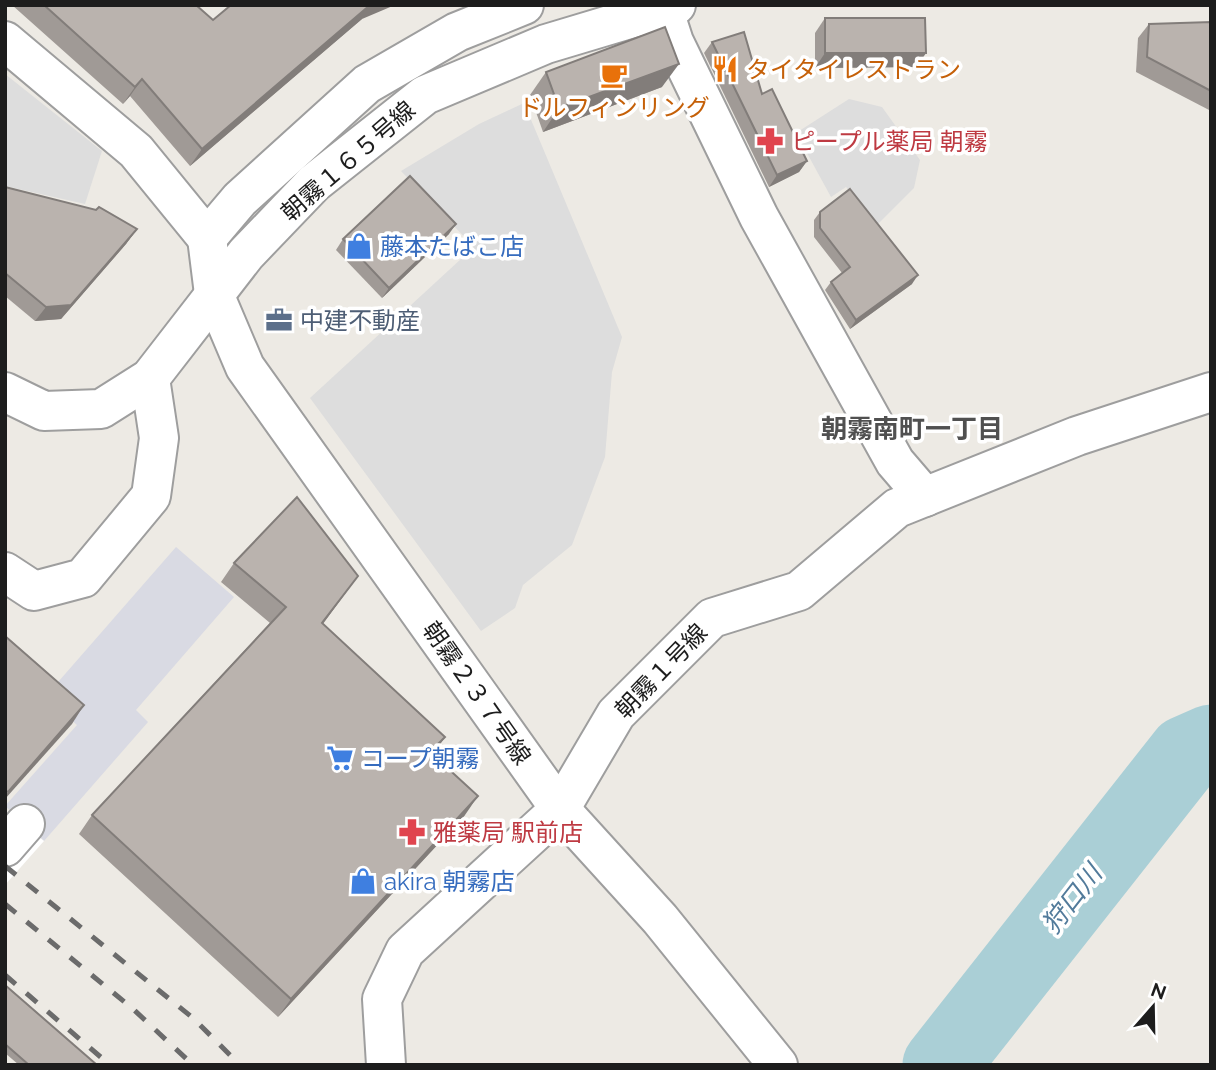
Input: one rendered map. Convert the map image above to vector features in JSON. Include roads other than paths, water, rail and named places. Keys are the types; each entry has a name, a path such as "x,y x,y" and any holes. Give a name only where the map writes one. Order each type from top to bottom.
{"street":[{"path":"526,5 546,44"},
{"name":"朝霧１６５号線","path":"207,238 240,199 367,84 457,32 526,5"},
{"path":"667,6 674,42 759,217 895,462 925,497"},
{"name":"朝霧１６５号線","path":"5,392 44,411 101,409 150,378 246,254 314,183 425,95 546,44 667,6"},
{"path":"5,41 136,151 207,238"},
{"name":"朝霧２３７号線","path":"207,238 214,293 245,367 560,809 660,919 778,1065"},
{"path":"5,572 34,591 83,578 150,496 159,438 150,378"},
{"name":"朝霧１号線","path":"386,1065 383,999 405,951 560,809 616,714 712,618 799,591 897,508 1077,436 1211,392"}],"waterway":[{"name":"狩口川","path":"941,1065 1186,754 1211,743"}],"railway":[{"path":"5,866 193,1018 240,1065"},
{"path":"5,904 132,1008 193,1065"},
{"path":"5,975 110,1065"}],"place":[{"name":"タイタイレストラン","path":"725,69"},
{"name":"ドルフィンリング","path":"614,75"},
{"name":"ピープル薬局 朝霧","path":"770,141"},
{"name":"藤本たばこ店","path":"359,246"},
{"name":"中建不動産","path":"279,320"},
{"name":"コープ朝霧","path":"340,758"},
{"name":"雅薬局 駅前店","path":"412,832"},
{"name":"akira 朝霧店","path":"363,881"}],"district":[{"name":"朝霧南町一丁目","path":"912,429"}]}
